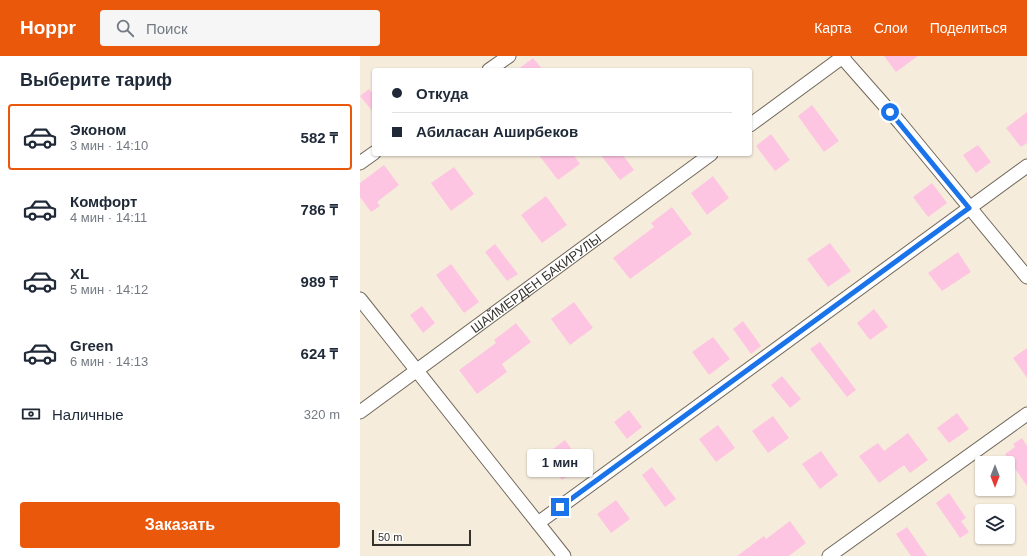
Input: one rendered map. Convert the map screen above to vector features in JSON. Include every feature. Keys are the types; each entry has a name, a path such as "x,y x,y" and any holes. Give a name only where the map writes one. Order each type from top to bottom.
{"street":[{"path":"493,68 509,56"},
{"path":"752,124 842,56 900,123 1027,277"},
{"path":"360,163 372,154"},
{"name":"ШАЙМЕРДЕН БАКИРУЛЫ","path":"360,412 418,371 708,156"},
{"path":"538,523 1027,166"},
{"path":"360,299 564,556"},
{"path":"829,556 1027,414"}],"building":[{"path":"884,56 918,56 896,72"},
{"path":"533,58 541,68 520,68"},
{"path":"369,89 372,93 372,111 360,96"},
{"path":"812,105 839,141 824,152 798,116"},
{"path":"1027,112 1027,143 1021,147 1006,128"},
{"path":"771,134 790,160 775,171 756,146"},
{"path":"978,145 991,162 976,173 963,155"},
{"path":"540,156 574,156 580,164 558,180"},
{"path":"602,156 624,156 634,170 620,180"},
{"path":"384,165 399,185 377,202 380,206 371,212 360,197 360,183"},
{"path":"454,167 474,194 451,211 431,183"},
{"path":"713,176 729,198 707,215 691,193"},
{"path":"932,183 947,203 928,217 913,197"},
{"path":"546,196 567,225 542,243 521,215"},
{"path":"672,207 692,234 630,279 613,258 654,227 651,223"},
{"path":"830,243 851,271 828,287 807,259"},
{"path":"495,244 518,274 507,281 485,252"},
{"path":"958,252 971,272 942,291 928,273"},
{"path":"451,264 479,302 464,313 436,275"},
{"path":"574,302 593,328 570,345 551,319"},
{"path":"422,306 435,323 423,333 410,315"},
{"path":"874,309 888,327 870,340 857,323"},
{"path":"743,321 761,346 751,354 733,329"},
{"path":"516,323 531,342 502,364 507,372 477,394 459,370 496,343 494,340"},
{"path":"713,337 730,359 709,375 692,352"},
{"path":"820,342 856,390 847,397 810,349"},
{"path":"1027,348 1027,378 1013,358"},
{"path":"782,376 801,399 790,408 771,385"},
{"path":"629,410 642,427 627,439 614,422"},
{"path":"957,413 969,429 949,443 937,428"},
{"path":"773,416 789,438 768,453 752,431"},
{"path":"718,425 735,448 716,462 699,439"},
{"path":"908,433 928,460 910,473 904,465 879,483 859,456 878,443 884,451"},
{"path":"1022,438 1027,446 1027,486 1015,469 1015,456 1006,456 1005,454 1015,447 1013,444"},
{"path":"565,440 583,465 562,480 544,456"},
{"path":"821,451 838,475 820,489 802,464"},
{"path":"652,467 676,499 665,507 642,475"},
{"path":"949,493 966,518 961,521 969,532 960,538 936,503"},
{"path":"616,500 630,519 611,533 597,514"},
{"path":"790,521 806,543 789,556 737,556 764,536 766,539"},
{"path":"907,527 927,556 911,556 896,534"}],"route":[{"path":"560,507 969,208 890,112"}]}
